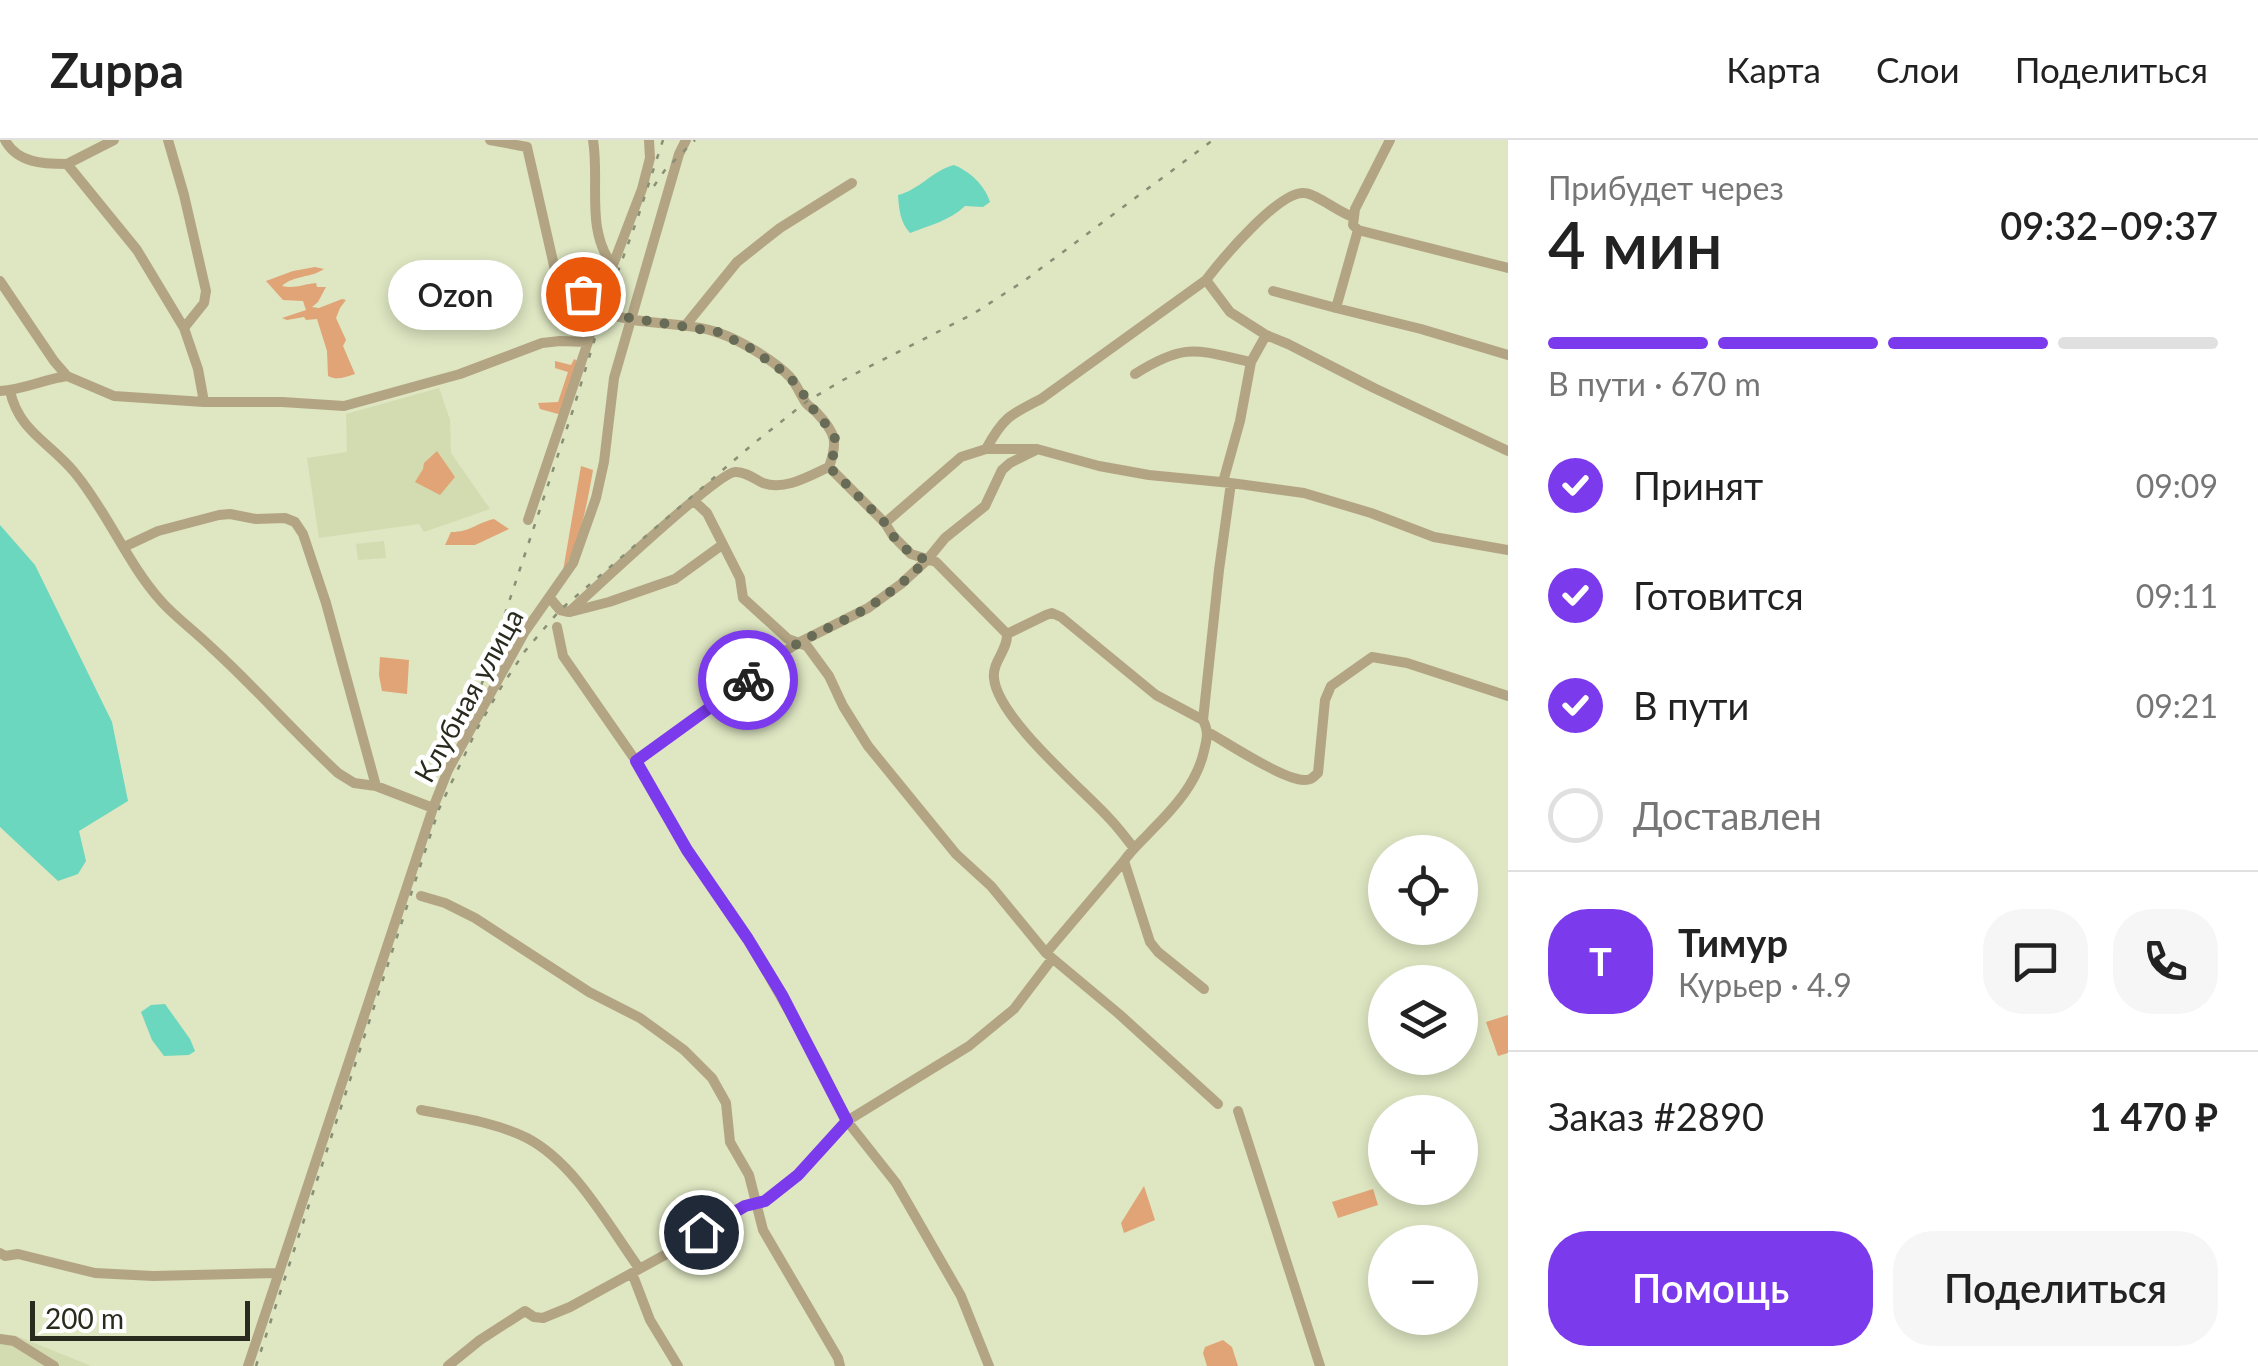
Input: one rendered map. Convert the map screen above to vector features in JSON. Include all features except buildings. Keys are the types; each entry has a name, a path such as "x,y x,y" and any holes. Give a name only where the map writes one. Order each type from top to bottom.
{"street":[{"path":"5,140 15,154 46,164 67,164 114,140"},
{"path":"168,140 206,291 204,303 184,328"},
{"path":"490,140 528,144 558,278 564,285 598,304 603,312 718,332 750,348 787,374 836,441 829,467"},
{"path":"593,140 597,237 613,266"},
{"path":"528,520 598,304 642,189 650,158 649,140"},
{"name":"Клубная улица","path":"248,1366 448,770 524,633 573,564 604,462 614,378 686,140"},
{"path":"1390,140 1353,217 1353,225 1358,230 1508,268"},
{"path":"67,164 137,250 184,328 204,402"},
{"path":"685,326 737,262 780,228 852,182"},
{"path":"986,449 1000,423 1041,399 1206,280 1246,234 1288,196 1310,193 1353,217"},
{"path":"1336,308 1358,230"},
{"path":"1206,280 1230,312 1266,335 1508,451"},
{"path":"0,281 68,376 114,396 344,406 460,374 542,343 588,342"},
{"path":"1272,291 1508,355"},
{"path":"448,1366 526,1311 543,1318 570,1308 745,1206 765,1201 798,1175 847,1121 969,1046 1014,1009 1049,956 1134,847 1193,781 1201,764 1208,732 1204,720 1227,482 1252,362 1266,335"},
{"path":"1136,374 1160,358 1186,350 1252,362"},
{"path":"68,376 5,391 28,430 75,472 162,602 338,773 354,783 376,786 433,808"},
{"path":"885,523 962,457 986,449 1037,450 1149,475 1304,493 1434,537 1508,550"},
{"path":"636,761 798,643 868,608 901,584 960,524 984,506 1002,470 1037,450"},
{"path":"570,612 728,473 738,471 782,486 829,467"},
{"path":"829,467 911,554 936,562 1007,634 1008,641 993,676 1001,700 1014,720 1134,847"},
{"path":"694,500 707,512 740,578 743,598 788,639 806,646 829,676 868,746 946,841 991,886 1049,956 1218,1104"},
{"path":"124,547 158,531 219,515 256,520 285,518 295,522 303,534 326,602 376,786"},
{"path":"550,598 560,610 593,607 675,579 722,545"},
{"path":"1007,634 1052,613 1156,695 1204,720"},
{"path":"557,626 563,656 636,761 687,850 748,939 782,995 847,1121 896,1184 961,1296 989,1366"},
{"path":"1208,732 1292,778 1304,780 1318,774 1324,700 1331,686 1372,656 1508,696"},
{"path":"1124,861 1150,942 1204,988"},
{"path":"421,896 446,902 475,918 589,992 640,1018 684,1050 712,1078 726,1104 730,1142 749,1175 764,1230 840,1366"},
{"path":"422,1110 468,1119 524,1137 562,1163 595,1206 635,1270 650,1320 678,1366"},
{"path":"1238,1111 1320,1366"},
{"path":"0,1252 94,1273 154,1276 278,1272"},
{"path":"0,1339 14,1341 54,1366"}],"shaded area":[{"path":"315,267 324,269 282,286 316,283 317,287 326,287 312,307 346,300 336,318 355,374 328,376 327,351 317,319 282,318 306,310 303,301 283,300 266,281"},
{"path":"574,359 578,361 562,415 540,409 538,403 558,402 568,372 555,368 555,361 571,365"},
{"path":"439,388 450,420 451,453 490,509 424,532 419,524 319,538 307,458 347,452 346,414"},
{"path":"437,451 455,477 440,495 415,482 424,463"},
{"path":"581,466 593,470 579,534 563,571"},
{"path":"494,519 509,529 475,545 445,545 451,532"},
{"path":"384,541 386,558 358,560 356,544"},
{"path":"380,657 409,660 407,694 382,691"},
{"path":"1508,1015 1508,1053 1498,1056 1486,1022"},
{"path":"1144,1186 1155,1220 1124,1233 1121,1223"},
{"path":"1368,1191 1368,1205 1378,1205 1338,1218 1332,1202"},
{"path":"0,1334 17,1336 91,1366 0,1366"},
{"path":"1223,1340 1232,1347 1238,1366 1207,1366 1205,1347"}],"water":[{"path":"954,165 976,179 990,202 983,207 965,206 946,219 910,233 902,220 898,195"},
{"path":"0,525 35,565 112,722 128,801 79,831 86,861 78,874 58,881 0,827"},
{"path":"165,1004 190,1039 195,1051 189,1055 164,1056 152,1040 141,1012 151,1005"}],"railway":[{"path":"467,728 663,140"},
{"path":"654,186 695,140"},
{"path":"256,1366 439,809 477,729 525,651 560,610 806,402 973,314 1024,281 1213,140"}],"way so far":[{"path":"583,294 603,312 718,332 787,374 833,434 835,450 829,467 911,554 927,560 868,608 798,643 748,680"}],"place":[{"name":"Ozon","path":"583,294"}],"route":[{"path":"701,1232 745,1206 765,1201 798,1175 847,1121 782,995 687,850 636,761 748,680"}]}
